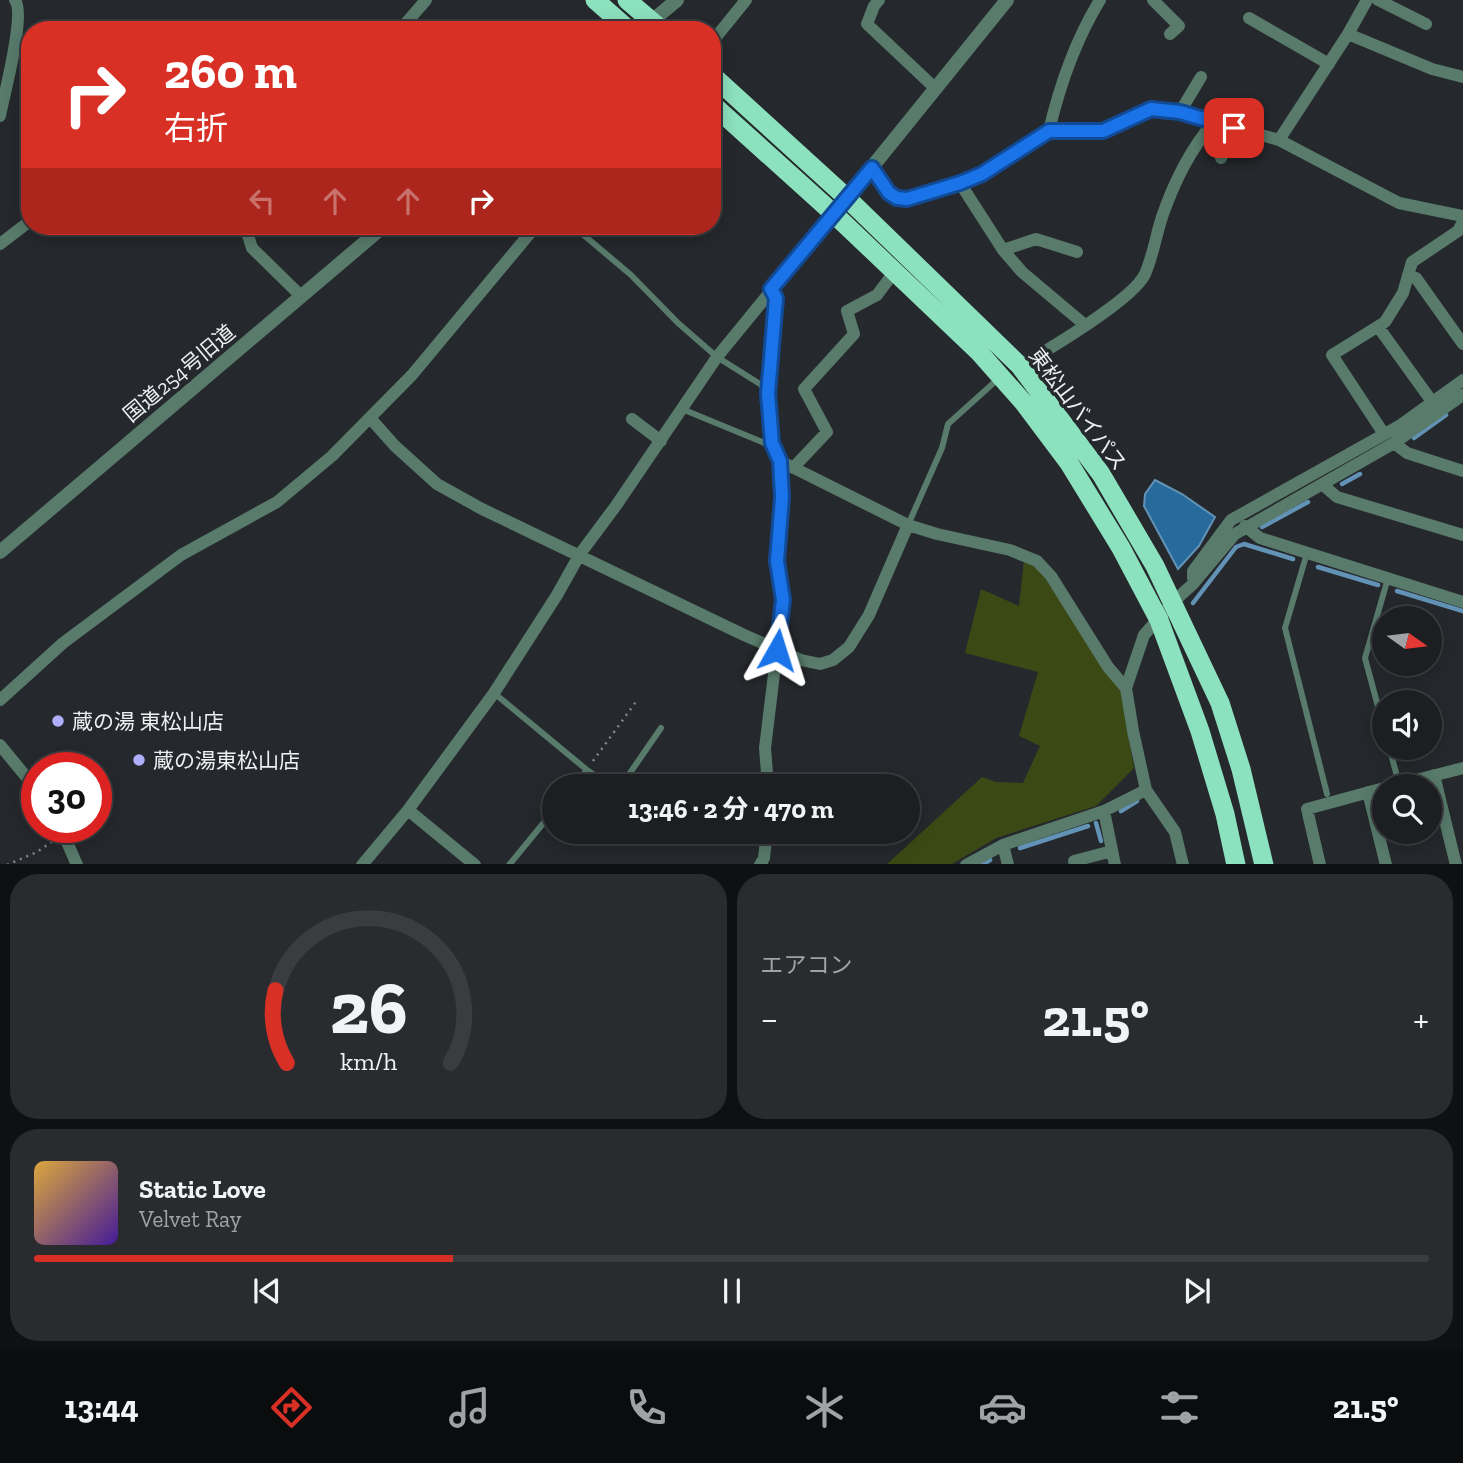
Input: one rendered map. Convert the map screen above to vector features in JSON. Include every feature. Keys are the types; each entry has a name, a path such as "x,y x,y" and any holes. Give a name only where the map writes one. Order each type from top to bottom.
{"highway":[{"path":"595,0 619,21"},
{"path":"627,0 646,21"},
{"name":"東松山バイパス","path":"721,83 847,198 1020,366 1101,474 1155,566 1220,703 1241,769 1264,864"},
{"name":"東松山バイパス","path":"721,112 834,214 1001,376 1046,432 1088,492 1159,620 1200,731 1236,864"}],"street":[{"path":"0,116 18,24 19,5 15,0"},
{"path":"408,21 426,0"},
{"path":"658,21 677,0"},
{"path":"721,31 746,0"},
{"path":"879,0 867,24 936,89"},
{"path":"362,864 408,810 494,693 580,554 717,357 1007,0"},
{"path":"1049,131 1060,85 1072,54 1100,0"},
{"path":"1153,0 1179,26 1170,34"},
{"path":"1279,140 1367,0"},
{"path":"1378,0 1426,24"},
{"path":"1249,18 1329,64"},
{"path":"1348,34 1432,69 1463,77"},
{"path":"1180,112 1202,77"},
{"path":"872,168 889,193 897,198 907,199 982,174 1049,131 1103,131 1151,109 1180,112 1279,140 1399,204 1463,216"},
{"path":"1020,366 1085,325 1136,288 1145,275 1178,175 1196,143 1213,123"},
{"path":"1221,158 1234,128"},
{"path":"960,183 1003,250 1022,271 1085,325"},
{"path":"0,244 21,228"},
{"path":"1461,231 1412,262 1403,293 1379,328 1357,337 1332,355 1389,439 1406,453 1463,471"},
{"path":"248,235 252,248 301,296"},
{"name":"国道254号旧道","path":"0,552 373,235"},
{"path":"0,700 63,643 181,555 277,502 332,456 412,375 529,235"},
{"path":"1003,250 1036,239 1077,251"},
{"path":"793,468 828,432 804,389 855,334 847,310 877,295 894,271"},
{"path":"1408,275 1416,278 1463,344"},
{"path":"1379,328 1433,403"},
{"path":"1126,688 1144,635 1193,584 1234,534 1323,485 1389,439 1463,380"},
{"path":"1193,584 1193,572 1231,520 1460,400"},
{"path":"370,418 395,446 438,484 482,509 777,650 820,664 833,660 849,647 869,615 908,525"},
{"path":"632,419 661,441"},
{"path":"780,461 908,525 1010,550 1037,561 1051,576 1108,667 1126,688 1146,790 1175,832 1183,864"},
{"path":"767,774 765,748 783,600 777,561 782,511 780,461"},
{"path":"1323,485 1337,497 1463,535"},
{"path":"1245,526 1261,538 1463,602"},
{"path":"0,744 21,770"},
{"path":"1438,774 1463,768"},
{"path":"966,864 1003,845 1104,811 1146,790"},
{"path":"1320,864 1307,809 1372,791"},
{"path":"1368,792 1386,864"},
{"path":"1442,807 1456,864"},
{"path":"408,810 475,864"},
{"path":"1104,811 1115,864"},
{"path":"68,843 77,864"},
{"path":"760,864 764,858 766,844"},
{"path":"1003,845 1008,864"},
{"path":"1075,864 1074,861 1112,850"}],"lane":[{"path":"584,235 631,275 678,323 717,357 760,384 768,394"},
{"path":"771,289 776,298 768,394 769,418 780,461"},
{"path":"908,525 942,449 948,424 1001,376"},
{"path":"682,409 775,448"},
{"path":"1307,553 1285,628 1327,794"},
{"path":"1374,690 1365,658 1388,578"},
{"path":"494,693 593,774"},
{"path":"629,774 661,728"},
{"path":"584,774 587,770"},
{"path":"509,864 542,825"}],"path":[{"path":"587,770 638,699"},
{"path":"7,864 37,852 47,843"}],"green space":[{"path":"1024,560 1035,564 1124,693 1125,719 1134,768 1096,806 996,838 952,864 887,864 909,844 920,844 920,834 982,777 996,782 1023,783 1040,746 1019,736 1038,672 965,653 981,589 1019,606"}],"water":[{"path":"1155,480 1182,494 1215,517 1199,546 1178,569 1144,506 1145,494"}],"waterway":[{"path":"1414,438 1446,415"},
{"path":"1342,484 1360,474"},
{"path":"1262,527 1308,502"},
{"path":"1193,603 1236,547 1244,544 1293,559"},
{"path":"1318,567 1378,585"},
{"path":"1397,591 1463,611"},
{"path":"1121,811 1137,801"},
{"path":"1096,823 1101,841"},
{"path":"1020,848 1088,826"},
{"path":"984,864 990,860"}],"place":[{"name":"蔵の湯 東松山店","path":"58,721"},
{"name":"蔵の湯東松山店","path":"139,760"}],"route":[{"path":"777,650 783,600 777,561 782,497 780,461 772,443 769,418 768,394 776,298 771,289 872,168 889,193 897,198 907,199 982,174 1049,131 1103,131 1151,109 1180,112 1234,128"}]}
